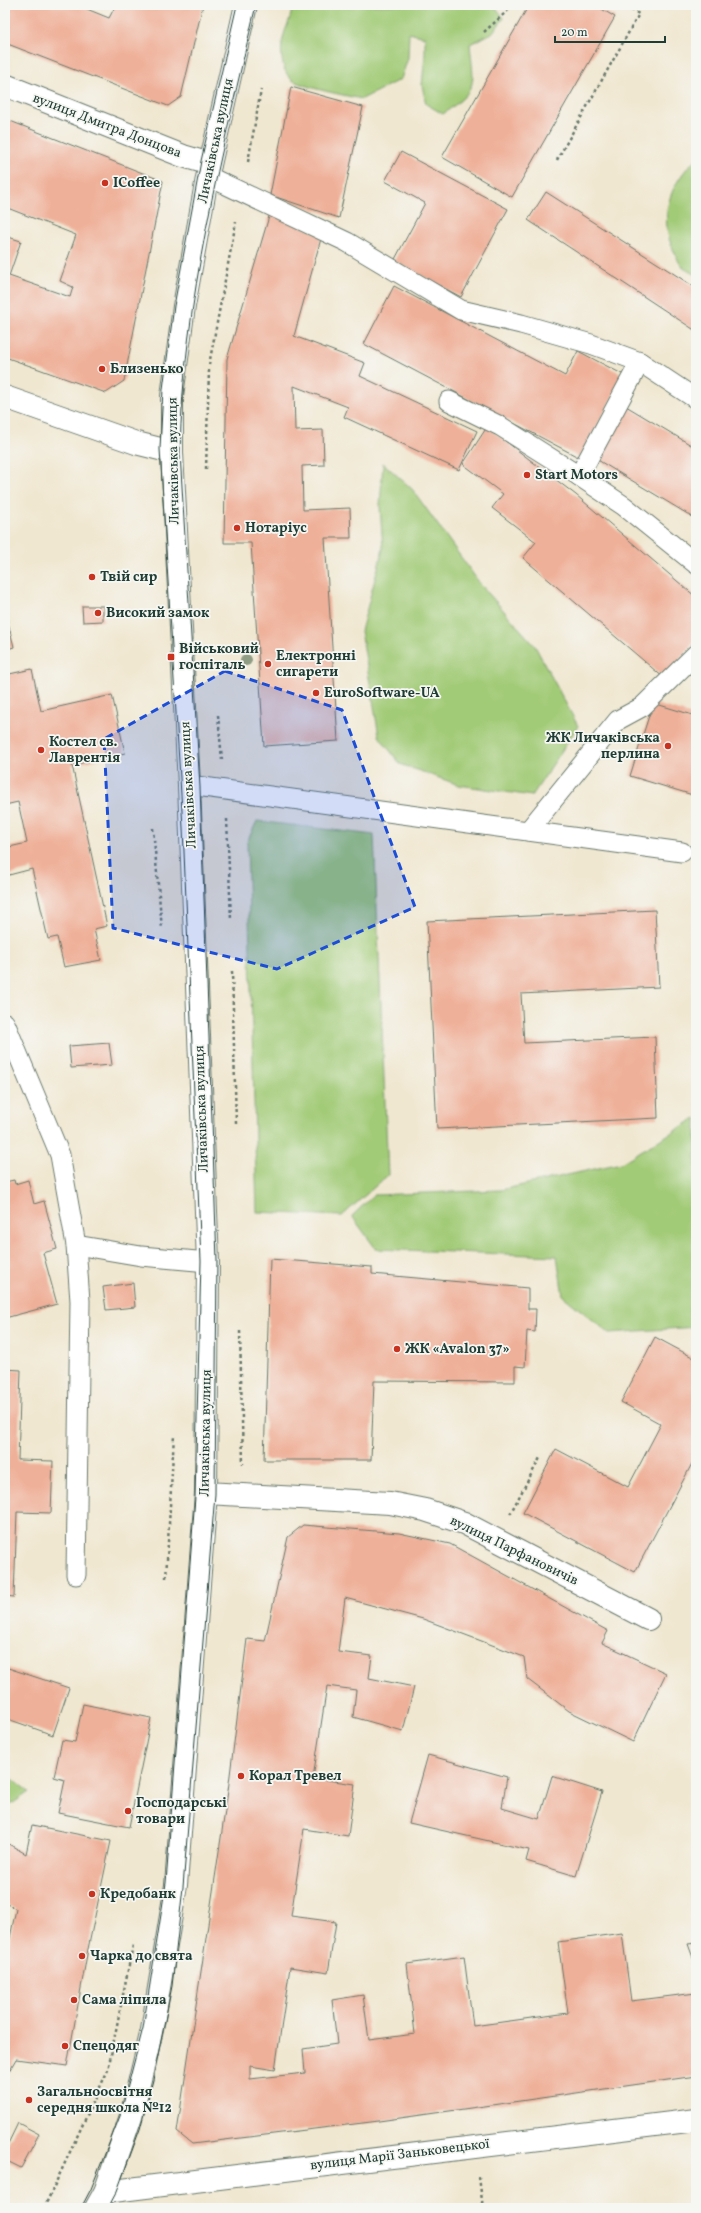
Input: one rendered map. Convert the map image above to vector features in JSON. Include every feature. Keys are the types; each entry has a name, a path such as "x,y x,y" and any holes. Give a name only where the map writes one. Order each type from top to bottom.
{"main road":[{"name":"Личаківська вулиця","path":"100,2200 131,2116 152,2030 176,1885 206,1493 208,1262 189,786 172,452 172,396 184,306 208,171 246,5"},
{"name":"вулиця Дмитра Донцова","path":"5,85 183,156 208,171"},
{"path":"5,397 136,443 172,452"},
{"name":"вулиця Парфановичів","path":"206,1493 390,1503 424,1510 478,1530 648,1619"},
{"name":"вулиця Марії Заньковецької","path":"100,2200 696,2120"}],"lane":[{"path":"208,171 242,193 347,242 461,310 528,326 591,344 640,362 696,398"},
{"path":"579,476 640,362"},
{"path":"449,401 500,426 579,476 624,506 696,564"},
{"path":"528,831 618,720 642,707 696,654"},
{"path":"189,786 682,852"},
{"path":"5,1023 60,1155 76,1245 80,1301 76,1574"},
{"path":"76,1245 141,1256 208,1262"}],"path":[{"path":"484,32 514,5"},
{"path":"556,160 639,14 623,5"},
{"path":"206,470 209,368 261,90"},
{"path":"218,712 225,790 231,920"},
{"path":"153,828 162,930"},
{"path":"166,1583 174,1433"},
{"path":"507,1519 541,1456"},
{"path":"44,2208 108,2070 134,1938"},
{"path":"479,2175 483,2208"}],"highlighted area":[{"path":"225,671 342,710 415,907 277,969 113,928 104,739"}],"green space":[{"path":"292,5 494,5 504,18 492,33 470,44 473,69 472,85 463,98 443,114 426,104 422,85 425,37 409,33 408,58 401,79 362,99 314,88 291,79 283,65 282,48 283,38 291,14"},
{"path":"696,159 696,275 684,268 678,260 670,240 667,227 667,215 673,191 679,179"},
{"path":"383,463 412,489 481,585 535,646 578,726 532,796 459,785 400,764 379,736 361,631 383,549 380,506"},
{"path":"257,821 374,835 388,1175 342,1216 257,1212 247,842"},
{"path":"696,1118 696,1327 609,1333 563,1296 557,1256 376,1249 352,1216 374,1195 501,1190 621,1163"},
{"path":"5,1773 29,1792 9,1806 5,1806"}],"building":[{"path":"5,5 77,5 109,18 116,5 203,5 181,97 168,106 5,43"},
{"path":"529,5 595,5 615,17 512,197 442,157"},
{"path":"291,87 363,107 339,218 270,195"},
{"path":"5,119 163,181 124,381 106,393 5,357 5,236 21,241 9,276 70,297 73,287 60,281 76,235 5,207"},
{"path":"401,152 508,209 461,297 394,261 425,203 385,181"},
{"path":"546,192 696,288 696,331 528,220"},
{"path":"270,213 322,235 294,336 365,363 360,376 477,431 459,470 344,417 348,407 294,386 295,431 323,430 324,465 302,466 303,510 350,508 351,538 325,538 338,741 264,746 251,543 224,543 227,359"},
{"path":"394,286 565,376 578,351 624,375 580,458 364,344"},
{"path":"626,406 696,448 696,519 596,459"},
{"path":"487,427 576,495 696,597 696,640 664,678 523,558 536,542 492,508 503,494 463,464"},
{"path":"82,606 103,606 103,621 83,622"},
{"path":"5,610 14,647 5,650"},
{"path":"32,669 41,711 112,695 125,753 72,765 107,926 94,929 101,960 64,967 57,937 48,939 32,869 9,875 5,856 5,848 27,843 18,802 5,805 5,719 7,718 5,675"},
{"name":"ЖК Личаківська перлина","path":"653,703 696,716 696,796 630,776"},
{"path":"655,910 659,987 521,994 524,1043 655,1037 658,1118 437,1129 427,921"},
{"path":"109,1043 112,1065 71,1068 69,1046"},
{"path":"14,1180 15,1184 28,1180 34,1204 44,1201 57,1249 43,1253 57,1304 5,1318 5,1182"},
{"name":"ЖК «Avalon 37»","path":"270,1259 372,1267 372,1274 528,1288 528,1309 536,1309 535,1332 527,1331 525,1367 515,1366 515,1382 374,1381 371,1460 264,1460"},
{"path":"133,1283 135,1307 106,1310 103,1287"},
{"path":"655,1337 696,1359 696,1456 635,1572 523,1513 556,1449 628,1487 661,1424 621,1402"},
{"path":"5,1369 21,1370 18,1460 53,1461 51,1513 17,1512 14,1597 5,1596"},
{"path":"303,1525 399,1533 450,1544 608,1631 602,1643 666,1673 633,1742 569,1711 527,1679 524,1657 423,1619 345,1598 338,1652 372,1656 369,1678 414,1687 403,1731 353,1717 356,1690 327,1686 313,1778 355,1784 348,1836 304,1829 291,1916 336,1922 328,1973 290,1967 275,2070 250,2066 250,2079 305,2073 303,2049 337,2044 332,2000 363,1995 369,2040 415,2034 407,1964 464,1956 473,2026 568,2013 558,1942 622,1933 631,2001 696,1993 696,2076 379,2121 192,2144 177,2132 228,1791 247,1639 265,1641 288,1537"},
{"path":"5,1667 69,1688 53,1735 5,1718"},
{"path":"83,1704 151,1718 129,1827 58,1813 65,1780 54,1777 62,1740 75,1742"},
{"path":"428,1755 507,1777 502,1808 539,1819 552,1776 602,1792 576,1876 526,1861 529,1850 409,1823"},
{"path":"32,1825 111,1841 88,1949 67,2066 16,2059 5,2078 5,1951 7,1952 16,1909 5,1903 5,1842 26,1854"},
{"path":"696,1943 696,1966 688,1944"},
{"path":"18,2123 39,2134 21,2168 5,2160 5,2150"}],"tram line":[{"path":"81,2208 91,2189 120,2116 143,2028 166,1883 195,1497 201,1261 183,828 160,449 163,389 174,306 201,161 237,5"},
{"path":"108,2208 117,2191 140,2129 153,2080 172,1986 183,1887 215,1494 217,1260 200,787 180,453 188,340 196,284 206,228 230,116 256,5"}],"place":[{"name":"ICoffee","path":"105,183"},
{"name":"Близенько","path":"102,369"},
{"name":"Start Motors","path":"527,475"},
{"name":"Нотаріус","path":"237,528"},
{"name":"Твій сир","path":"92,577"},
{"name":"Високий замок","path":"98,613"},
{"name":"Військовий госпіталь","path":"171,657"},
{"name":"Електронні сигарети","path":"268,664"},
{"name":"EuroSoftware-UA","path":"316,693"},
{"name":"ЖК Личаківська перлина","path":"668,746"},
{"name":"Костел св. Лаврентія","path":"41,750"},
{"name":"ЖК «Avalon 37»","path":"397,1349"},
{"name":"Корал Тревел","path":"241,1776"},
{"name":"Господарські товари","path":"128,1811"},
{"name":"Кредобанк","path":"92,1894"},
{"name":"Чарка до свята","path":"82,1956"},
{"name":"Сама ліпила","path":"74,2000"},
{"name":"Спецодяг","path":"65,2046"},
{"name":"Загальноосвітня середня школа №12","path":"29,2100"}]}
